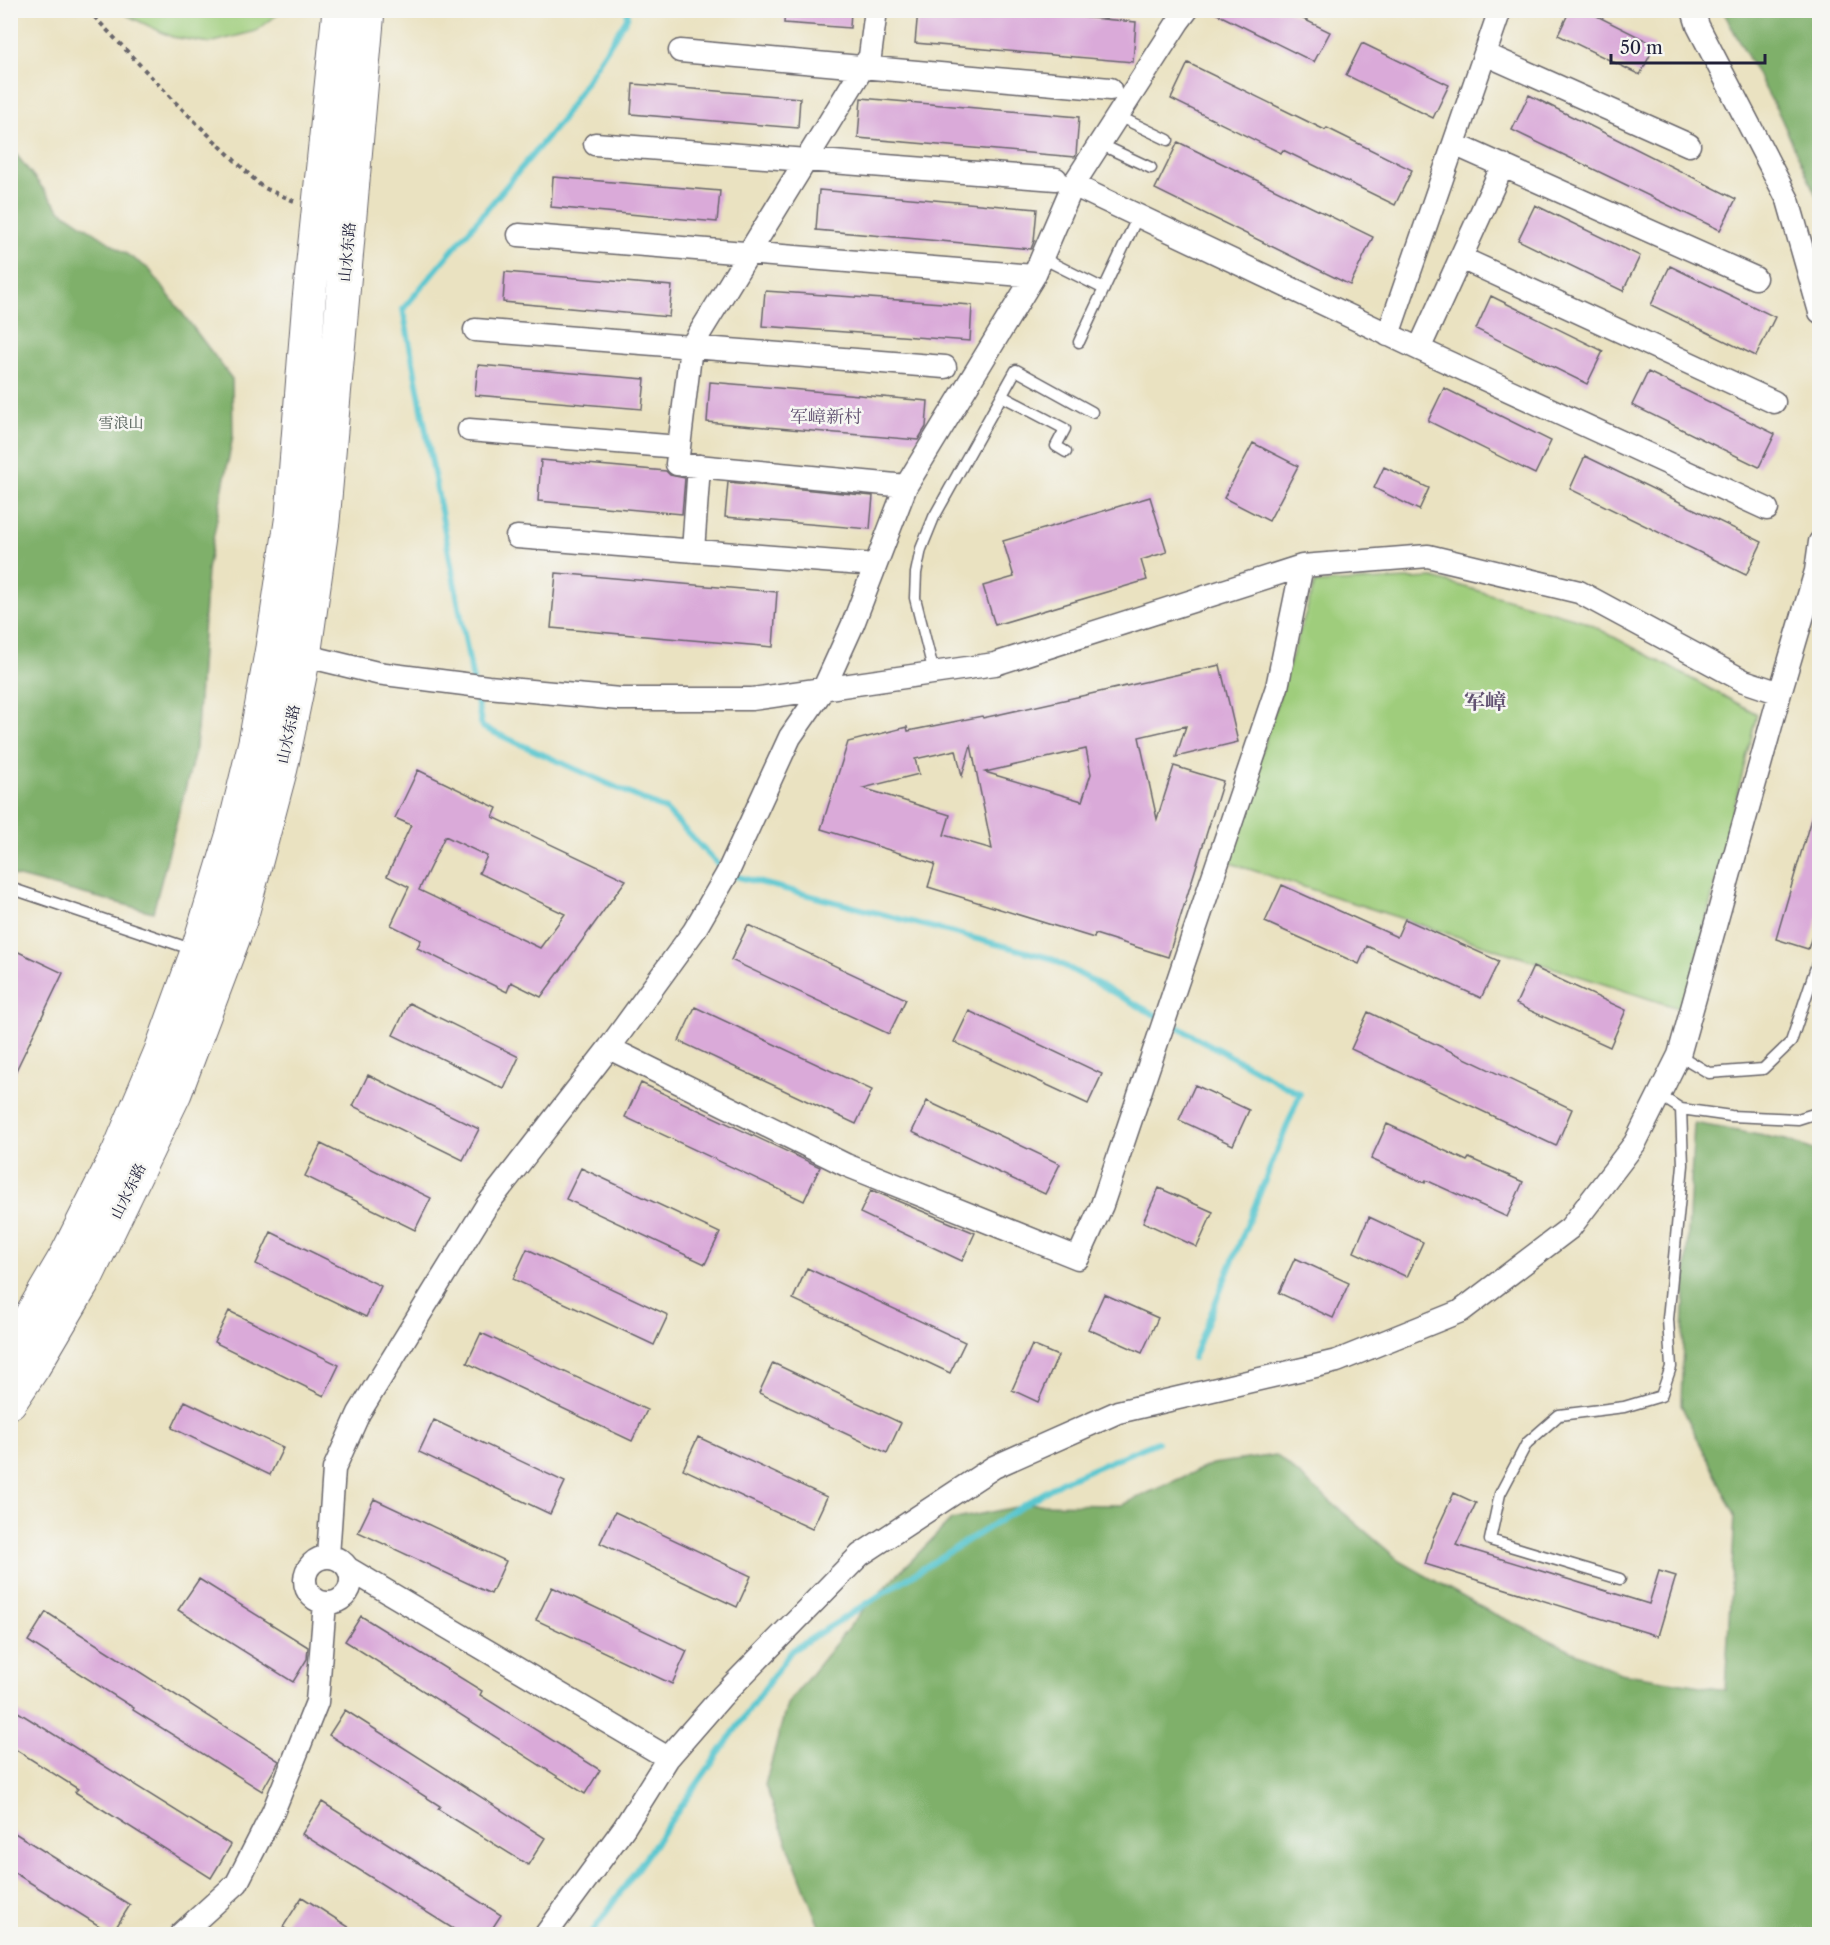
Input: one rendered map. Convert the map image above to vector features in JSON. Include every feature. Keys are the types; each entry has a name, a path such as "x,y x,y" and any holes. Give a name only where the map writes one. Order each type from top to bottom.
{"highway":[{"name":"山水东路","path":"10,1351 68,1254 118,1154 161,1051 197,952 233,833 252,754 272,648 292,514 309,300 339,10"},
{"name":"山水东路","path":"10,1402 87,1276 175,1093 241,918 281,768 304,656 323,521 368,10"}],"street":[{"path":"876,10 870,56 691,347 677,464 906,486"},
{"path":"1388,335 1500,10"},
{"path":"1693,10 1698,26 1788,200 1820,312"},
{"path":"328,1556 334,1469 359,1413 487,1205 609,1048 694,931 727,874 790,737 824,688 853,624 906,486 1038,267 1065,182 1100,144 1177,14"},
{"path":"680,51 1110,89"},
{"path":"1485,54 1689,145"},
{"path":"595,144 1065,182 1388,335 1767,509"},
{"path":"1454,144 1755,278"},
{"path":"1419,349 1503,165"},
{"path":"519,235 749,253 1038,267"},
{"path":"1461,258 1774,402"},
{"path":"475,330 945,367"},
{"path":"469,430 679,447"},
{"path":"693,551 699,466"},
{"path":"517,537 876,565"},
{"path":"546,1935 624,1828 668,1758 723,1696 860,1555 994,1467 1118,1412 1337,1361 1461,1311 1570,1228 1635,1143 1679,1055 1816,571 1820,542"},
{"path":"272,648 377,673 488,687 620,699 752,699 995,664 1302,566 1428,556 1579,591 1744,681 1780,693"},
{"path":"609,1048 846,1165 1078,1258 1102,1205 1277,687 1302,566"},
{"path":"349,1569 351,1581 347,1593 338,1601 325,1603 314,1599 307,1590 304,1578 308,1567 316,1559 328,1556 340,1560 349,1569 668,1758"},
{"path":"181,1935 237,1882 273,1812 317,1702 325,1603"}],"lane":[{"path":"1118,116 1168,140"},
{"path":"1100,144 1151,168"},
{"path":"1079,342 1138,216"},
{"path":"1038,267 1104,289"},
{"path":"934,672 915,598 916,573 921,549 934,518 1016,370 1092,412"},
{"path":"1002,396 1065,429 1056,446 1066,452"},
{"path":"10,888 197,952"},
{"path":"1679,1055 1709,1073 1763,1069 1791,1042 1820,955"},
{"path":"1659,1095 1681,1109 1731,1116 1798,1119 1820,1112"},
{"path":"1620,1579 1490,1540 1500,1494 1527,1443 1560,1415 1624,1407 1661,1396 1671,1367 1668,1319 1683,1165 1681,1109"}],"path":[{"path":"88,10 176,103 262,187 290,200 319,204"}],"green space":[{"path":"122,11 221,14 228,11 282,11 256,31 210,43 172,37"},
{"path":"1723,11 1819,11 1819,202 1780,116"},
{"name":"雪浪山","path":"11,148 59,209 149,269 232,379 233,436 207,570 196,748 153,912 11,875"},
{"path":"1433,578 1584,621 1757,714 1684,1010 1227,862 1315,583"},
{"path":"1694,1123 1786,1140 1819,1152 1819,1934 822,1934 765,1785 787,1704 862,1611 951,1520 1031,1504 1121,1505 1212,1464 1276,1455 1400,1561 1488,1611 1620,1673 1725,1690 1735,1515 1681,1405"}],"building":[{"path":"785,10 851,10 850,28 784,23"},
{"path":"918,10 1001,10 1136,22 1133,62 915,43"},
{"path":"1209,10 1285,10 1330,32 1314,62"},
{"path":"1570,10 1585,10 1655,45 1640,75 1558,35"},
{"path":"1362,43 1449,85 1433,118 1346,75"},
{"path":"1188,63 1412,170 1395,205 1283,150 1281,153 1171,99"},
{"path":"633,84 800,98 798,128 631,114"},
{"path":"1529,95 1736,199 1720,230 1512,130"},
{"path":"861,98 1079,117 1076,155 1075,157 858,138"},
{"path":"1178,142 1373,237 1350,285 1155,189"},
{"path":"553,177 720,191 717,222 551,207"},
{"path":"819,190 1037,209 1034,241 1031,249 816,230"},
{"path":"1535,205 1640,256 1623,291 1518,240"},
{"path":"1670,266 1775,317 1756,356 1651,305"},
{"path":"505,272 672,286 669,317 503,302"},
{"path":"765,291 972,305 970,341 762,326"},
{"path":"1491,296 1603,351 1587,384 1476,329"},
{"path":"478,365 645,379 642,409 475,395"},
{"path":"1648,372 1775,434 1759,467 1632,405"},
{"path":"710,382 928,401 926,427 918,440 707,422"},
{"path":"1444,388 1551,441 1535,474 1428,421"},
{"path":"1253,443 1298,466 1269,521 1224,498"},
{"path":"1585,456 1762,542 1746,575 1570,489"},
{"path":"541,460 666,471 670,475 685,478 682,514 538,501"},
{"path":"1384,467 1429,488 1419,510 1374,488"},
{"path":"728,482 873,496 870,529 725,517"},
{"path":"1150,497 1167,552 1141,560 1147,580 995,625 983,586 1014,577 1003,541"},
{"path":"556,573 777,592 773,647 551,628"},
{"path":"1220,665 1238,742 1176,757 1186,726 1139,737 1157,819 1174,766 1223,781 1168,957 1095,934 1094,938 928,887 935,864 821,829 848,742 907,727 908,731 982,716 983,718","holes":["971,745 992,849 944,835 950,815 863,788 919,774 915,759 956,750 962,776","1086,749 1091,774 1082,801 985,772"]},
{"path":"418,770 497,808 493,817 626,880 541,997 511,982 507,992 417,948 421,940 391,925 409,887 387,876 411,825 395,818","holes":["445,836 487,856 479,873 565,914 540,948 419,890"]},
{"path":"1815,805 1820,806 1820,910 1808,949 1776,939"},
{"path":"1282,885 1397,937 1405,919 1499,961 1481,998 1367,946 1359,964 1265,922"},
{"path":"748,925 906,999 889,1034 731,960"},
{"path":"10,948 63,973 10,1083"},
{"path":"1533,967 1626,1010 1610,1047 1516,1004"},
{"path":"409,1003 519,1057 504,1089 393,1035"},
{"path":"695,1007 872,1090 856,1124 679,1041"},
{"path":"969,1011 1102,1074 1088,1104 954,1042"},
{"path":"1368,1012 1572,1109 1556,1146 1351,1049"},
{"path":"368,1075 479,1129 463,1160 353,1106"},
{"path":"641,1083 820,1167 804,1201 625,1117"},
{"path":"1195,1085 1249,1110 1233,1145 1179,1120"},
{"path":"927,1101 1060,1164 1045,1194 912,1132"},
{"path":"1387,1124 1467,1161 1469,1158 1523,1182 1507,1217 1426,1180 1425,1183 1371,1159"},
{"path":"321,1144 431,1198 415,1230 305,1176"},
{"path":"581,1168 720,1233 705,1264 566,1199"},
{"path":"1159,1188 1213,1212 1197,1247 1143,1222"},
{"path":"871,1190 975,1233 962,1261 860,1213"},
{"path":"1369,1217 1423,1242 1407,1277 1354,1252"},
{"path":"271,1232 381,1286 366,1317 256,1264"},
{"path":"527,1249 668,1315 654,1345 513,1279"},
{"path":"1295,1258 1349,1283 1333,1318 1279,1293"},
{"path":"807,1268 965,1342 950,1373 793,1299"},
{"path":"1104,1294 1158,1318 1142,1353 1088,1329"},
{"path":"229,1311 339,1365 324,1396 214,1342"},
{"path":"481,1333 647,1410 632,1441 467,1363"},
{"path":"1032,1345 1058,1356 1038,1402 1012,1390"},
{"path":"773,1363 901,1423 887,1453 759,1393"},
{"path":"185,1401 283,1448 270,1475 172,1428"},
{"path":"434,1420 565,1482 550,1514 419,1452"},
{"path":"698,1437 827,1497 812,1529 683,1469"},
{"path":"1454,1493 1476,1503 1456,1545 1649,1604 1659,1571 1676,1576 1658,1636 1425,1564 1433,1538"},
{"path":"374,1499 506,1561 491,1594 358,1532"},
{"path":"615,1512 751,1576 737,1607 600,1543"},
{"path":"199,1579 308,1647 307,1659 293,1682 178,1610"},
{"path":"552,1587 687,1651 672,1684 536,1620"},
{"path":"46,1612 279,1761 262,1791 28,1641"},
{"path":"361,1616 482,1691 480,1695 600,1770 585,1794 345,1641"},
{"path":"10,1707 231,1845 211,1878 75,1792 78,1789 10,1746"},
{"path":"345,1710 545,1838 528,1865 438,1809 440,1806 329,1735"},
{"path":"322,1802 501,1915 488,1935 463,1935 302,1834"},
{"path":"10,1830 130,1905 112,1934 10,1870"},
{"path":"302,1897 361,1935 295,1935 283,1927"}],"waterway":[{"path":"473,681 403,309 560,122 627,18 628,10"},
{"path":"475,691 482,727 666,810 727,874 1050,958 1159,1017"},
{"path":"1168,1022 1300,1094 1193,1358"},
{"path":"591,1934 791,1651 1061,1482 1157,1442"}],"district":[{"name":"军嶂新村","path":"826,417"},
{"name":"军嶂","path":"1485,701"}]}
